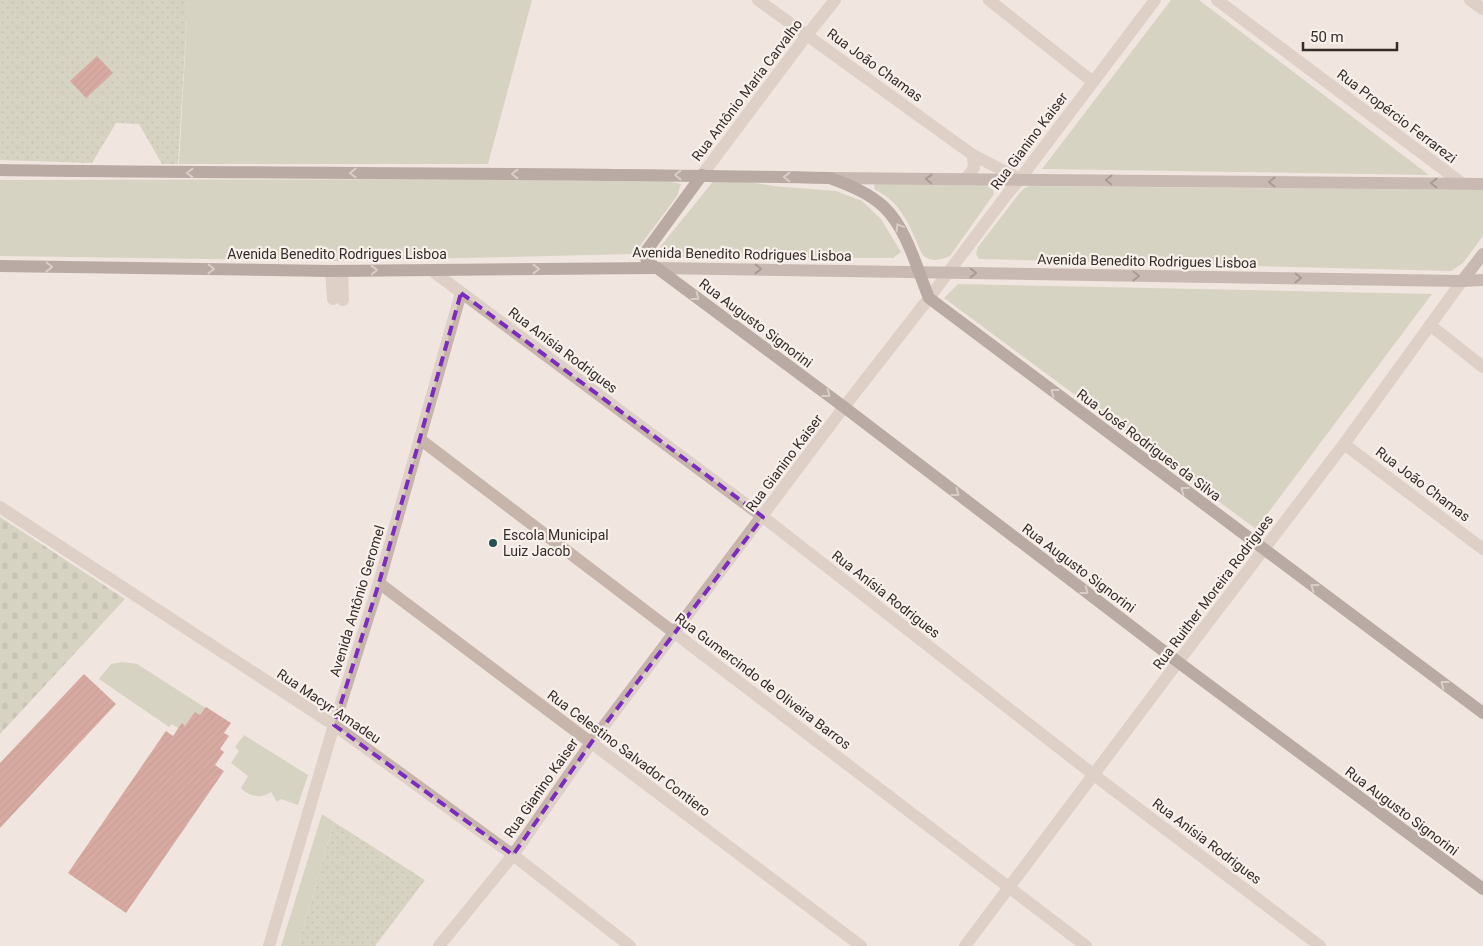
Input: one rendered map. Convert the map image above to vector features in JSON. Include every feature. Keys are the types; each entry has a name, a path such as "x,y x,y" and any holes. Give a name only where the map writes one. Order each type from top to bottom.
{"main road":[{"path":"0,170 176,173 702,175 965,180 1483,184"},
{"path":"657,268 648,263 644,254 702,175"},
{"path":"830,178 865,193 884,207 899,226 929,298"},
{"name":"Rua Ruither Moreira Rodrigues","path":"1462,281 1483,254"},
{"name":"Avenida Benedito Rodrigues Lisboa","path":"0,266 337,271 657,268 1483,280"},
{"name":"Rua Augusto Signorini","path":"657,268 844,407 1178,662 1483,889"},
{"name":"Rua José Rodrigues da Silva","path":"929,298 1483,714"}],"street":[{"name":"Rua João Chamas","path":"758,0 973,155 1020,179"},
{"name":"Rua Antônio Maria Carvalho","path":"702,175 835,0"},
{"path":"990,0 1093,82"},
{"name":"Rua Gianino Kaiser","path":"439,946 513,855 592,743 844,407 1155,0"},
{"name":"Rua Propércio Ferrarezi","path":"1217,0 1463,184"},
{"path":"1470,0 1483,9"},
{"path":"965,180 974,168 973,155"},
{"name":"Rua Anísia Rodrigues","path":"431,270 763,517 1094,775 1318,945"},
{"path":"337,271 338,300"},
{"name":"Rua Ruither Moreira Rodrigues","path":"965,946 1344,444 1462,281"},
{"name":"Avenida Antônio Geromel","path":"269,946 334,726 380,583 461,293"},
{"path":"1430,325 1483,367"},
{"name":"Rua Gumercindo de Oliveira Barros","path":"421,440 1086,946"},
{"name":"Rua João Chamas","path":"1344,444 1483,549"},
{"name":"Rua Macyr Amadeu","path":"0,507 334,726 513,855 630,946"},
{"name":"Rua Celestino Salvador Contiero","path":"380,583 861,946"}],"highlighted area":[{"path":"461,293 763,517 591,743 513,855 334,725 379,583"}],"green space":[{"path":"0,0 188,0 178,164 162,164 139,124 116,123 92,163 0,160"},
{"path":"188,0 532,0 488,164 179,164"},
{"path":"1171,0 1199,0 1429,175 1042,169"},
{"path":"657,179 681,184 677,196 634,254 334,261 0,256 0,180"},
{"path":"715,179 836,191 862,201 881,219 901,252 893,258 670,257 660,247"},
{"path":"875,183 984,184 993,190 994,194 950,256 932,260 922,254 899,209 892,201 875,190"},
{"path":"1029,186 1483,190 1483,236 1463,263 1451,271 979,259 976,254 978,247 1023,189"},
{"path":"958,284 1432,294 1256,529 944,298"},
{"path":"0,517 125,599 0,734"},
{"path":"122,662 137,664 209,710 187,734 172,724 169,727 99,679 111,664"},
{"path":"244,735 308,775 298,805 281,799 277,802 271,792 263,796 255,796 241,788 248,776 231,763 239,751 235,747"},
{"path":"322,814 334,822 298,946 281,946"},
{"path":"334,822 425,880 375,946 298,946"}],"building":[{"path":"97,56 113,73 86,98 70,81"},
{"path":"84,674 116,704 0,828 0,763"},
{"path":"206,707 231,723 224,733 229,736 220,749 224,752 215,765 224,771 126,913 68,873 166,731 173,736 182,723 185,726 195,712 200,715"}],"place":[{"name":"Escola Municipal Luiz Jacob","path":"493,543"}]}
